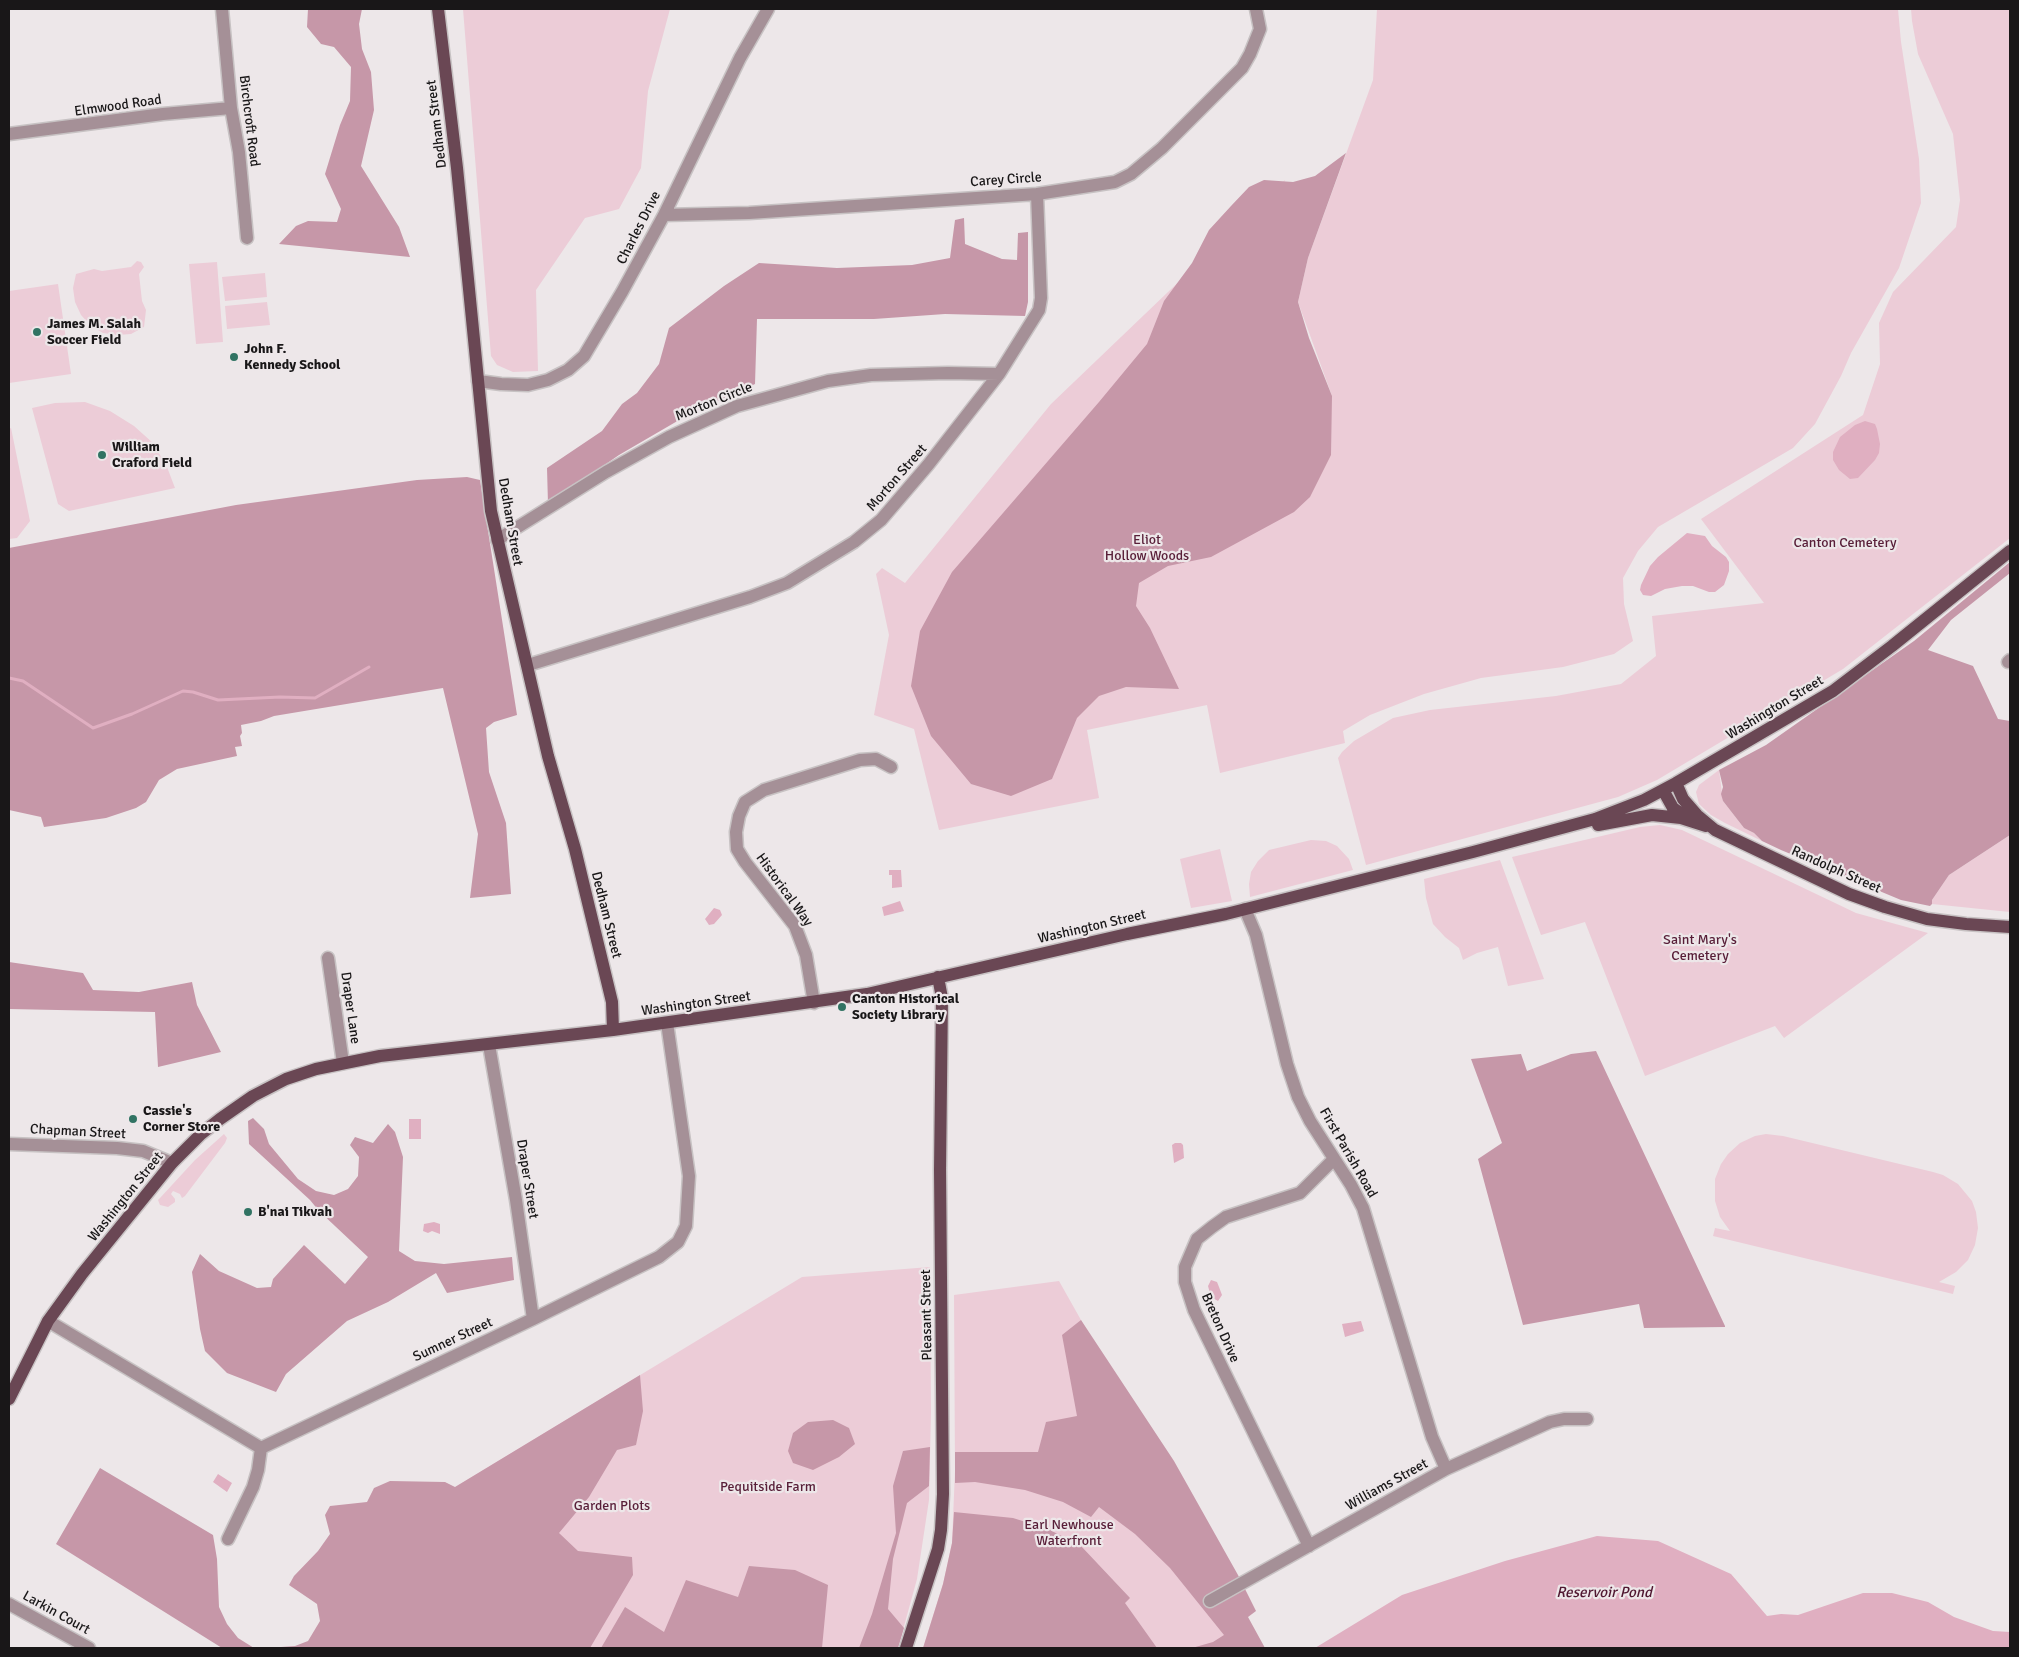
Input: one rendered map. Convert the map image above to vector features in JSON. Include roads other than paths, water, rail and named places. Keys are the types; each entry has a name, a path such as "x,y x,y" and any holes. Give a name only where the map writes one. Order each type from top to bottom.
{"main road":[{"name":"Dedham Street","path":"438,9 457,168 483,446 491,511 496,540 528,665 548,756 575,850 612,1002 614,1030"},
{"name":"Washington Street","path":"9,1399 48,1321 87,1268 172,1163 201,1134 253,1096 286,1079 316,1069 380,1056 614,1030 814,1003 866,994 1245,909 1595,819 1622,810 1663,790 1833,691 2010,551"},
{"name":"Randolph Street","path":"1676,783 1683,799 1697,815 1715,830 1842,890 1884,907 1945,922 2010,926"},
{"path":"1663,790 1673,808 1693,821"},
{"name":"Washington Street","path":"1526,838 1545,838 1644,816 1668,816 1693,821 1715,830"},
{"name":"Pleasant Street","path":"906,1648 938,1549 943,1494 940,1170 942,998 938,977"}],"street":[{"name":"Birchcroft Road","path":"222,9 231,108 239,152 247,238"},
{"name":"Charles Drive","path":"478,380 501,384 528,385 548,380 568,370 579,361 595,340 664,215 735,67 768,9"},
{"name":"Carey Circle","path":"664,215 749,214 1037,194 1115,182 1131,174 1162,148 1242,68 1250,54 1260,28 1256,9"},
{"name":"Elmwood Road","path":"9,134 163,114 231,108"},
{"name":"Morton Street","path":"528,665 750,597 787,583 854,542 882,520 897,504 999,374 1039,310 1041,298 1037,194"},
{"name":"Morton Circle","path":"496,540 606,472 669,437 737,406 828,381 871,375 999,374"},
{"name":"Historical Way","path":"814,1003 806,955 795,926 745,862 738,849 736,832 739,816 745,802 764,790 860,760 876,759 891,767"},
{"name":"First Parish Road","path":"1245,909 1256,935 1287,1064 1298,1097 1363,1208 1432,1437 1446,1470"},
{"name":"Draper Lane","path":"328,958 342,1063"},
{"name":"Sumner Street","path":"261,1448 659,1257 678,1242 686,1226 689,1176 667,1023"},
{"name":"Draper Street","path":"489,1045 516,1200 532,1319"},
{"name":"Chapman Street","path":"9,1144 117,1148 143,1151 172,1163"},
{"name":"Breton Drive","path":"1309,1546 1194,1310 1185,1282 1185,1267 1198,1239 1212,1227 1226,1217 1300,1193 1334,1159"},
{"path":"48,1321 261,1448 258,1470 253,1486 228,1539"},
{"name":"Williams Street","path":"1210,1601 1446,1470 1550,1422 1564,1419 1586,1419"},
{"name":"Larkin Court","path":"9,1604 89,1648"}],"water":[{"path":"1865,421 1875,424 1880,444 1879,453 1858,478 1850,479 1839,470 1833,460 1833,452 1840,437 1855,425"},
{"path":"1687,533 1705,536 1712,546 1726,557 1729,562 1729,571 1724,585 1715,592 1709,592 1693,586 1682,586 1665,589 1651,596 1643,595 1640,590 1641,585 1650,566"},
{"path":"889,870 901,870 902,887 892,888 892,875 889,875"},
{"path":"900,901 904,911 884,916 882,907"},
{"path":"714,908 720,910 722,915 714,924 709,925 705,919"},
{"path":"409,1119 421,1119 421,1139 409,1139"},
{"path":"1175,1143 1183,1145 1184,1158 1174,1163 1172,1145"},
{"path":"434,1222 440,1224 440,1234 432,1231 428,1233 423,1231 424,1224"},
{"path":"1211,1280 1217,1282 1222,1295 1218,1301 1211,1297 1208,1286"},
{"path":"1361,1321 1364,1331 1345,1337 1342,1324"},
{"path":"218,1474 232,1483 227,1492 213,1482"},
{"name":"Reservoir Pond","path":"1597,1536 1658,1541 1731,1574 1767,1616 1781,1614 1798,1615 1863,1593 1892,1593 1928,1602 1954,1617 1993,1631 2010,1632 2010,1648 1315,1648 1402,1595 1505,1561"}],"waterway":[{"path":"9,678 23,681 93,728 132,714 183,691 193,692 218,700 280,697 315,698 369,667"}],"place":[{"name":"James M. Salah Soccer Field","path":"37,332"},
{"name":"John F. Kennedy School","path":"234,357"},
{"name":"William Craford Field","path":"102,455"},
{"name":"Canton Historical Society Library","path":"842,1007"},
{"name":"Cassie's Corner Store","path":"133,1119"},
{"name":"B'nai Tikvah","path":"248,1212"}],"park label":[{"name":"Canton Cemetery","path":"1845,543"},
{"name":"Eliot Hollow Woods","path":"1147,548"},
{"name":"Saint Mary's Cemetery","path":"1700,948"},
{"name":"Pequitside Farm","path":"768,1487"},
{"name":"Garden Plots","path":"612,1506"},
{"name":"Earl Newhouse Waterfront","path":"1069,1534"}]}
